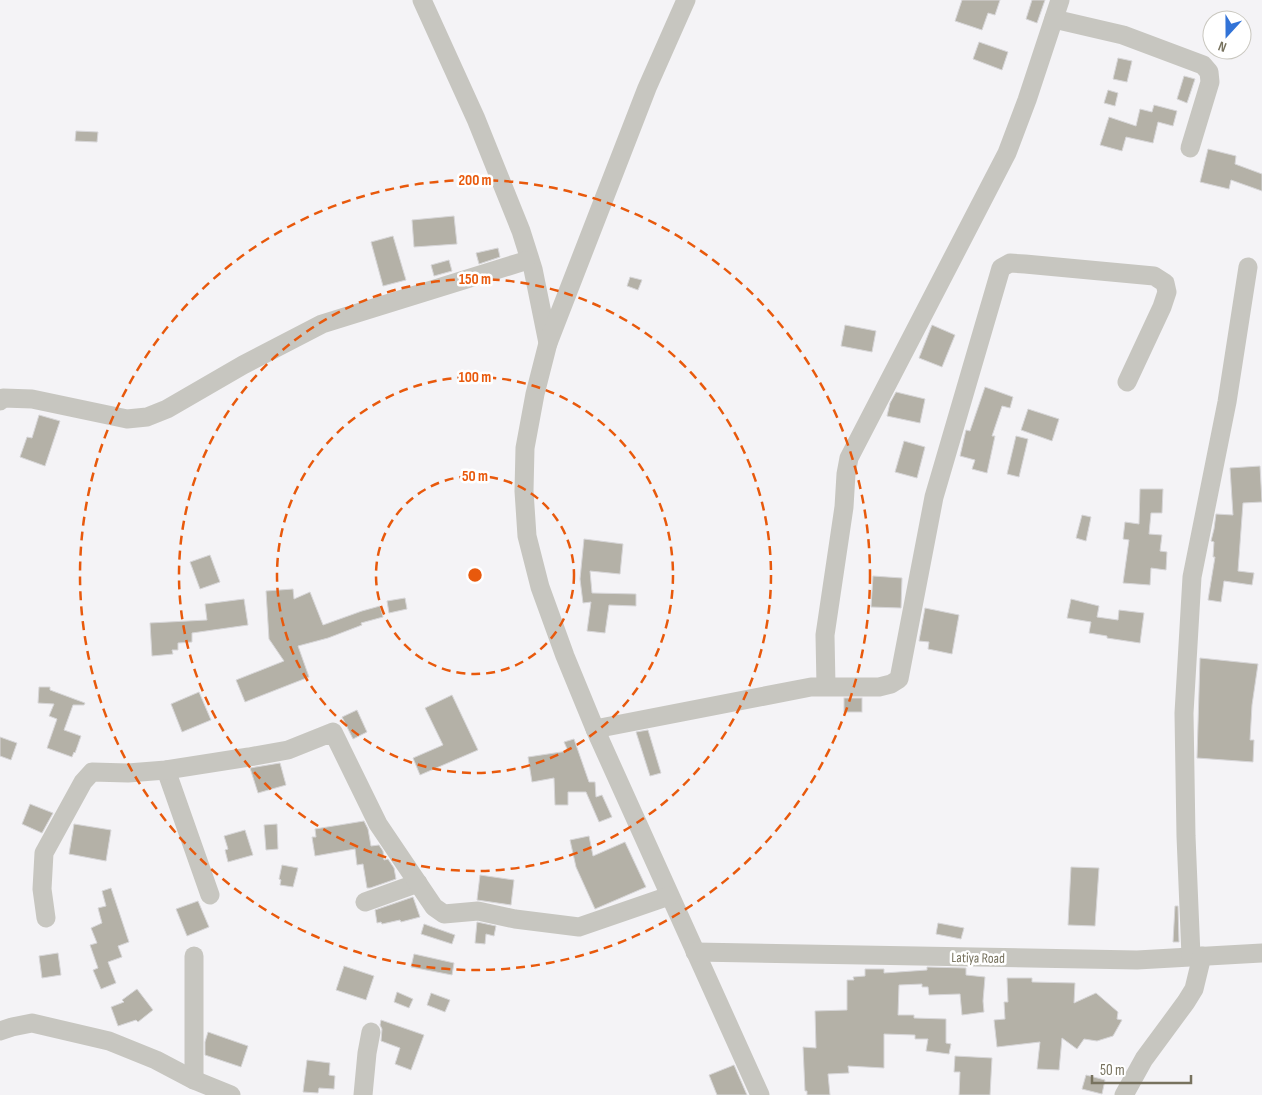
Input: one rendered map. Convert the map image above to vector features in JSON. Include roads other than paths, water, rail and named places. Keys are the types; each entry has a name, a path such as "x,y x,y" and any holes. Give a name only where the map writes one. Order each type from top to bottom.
{"street":[{"path":"422,0 476,119 521,231 533,269 548,343"},
{"path":"686,0 647,88 548,343 535,394 525,448 524,491 527,536 540,587 565,656 595,729 760,1095"},
{"path":"826,686 825,635 844,507 849,458 1007,153 1027,100 1060,0"},
{"path":"1054,19 1123,35 1203,65 1210,72 1210,82 1190,148"},
{"path":"0,401 3,398 32,400 127,419 147,417 167,409 243,365 322,324 525,261"},
{"path":"595,729 801,688 826,686 879,687 891,684 899,679 934,498 1001,268 1010,264 1035,265 1154,276 1165,283 1167,292 1162,307 1127,382"},
{"path":"1124,1095 1144,1059 1194,989 1196,956 1186,836 1184,713 1192,577 1227,402 1248,267"},
{"path":"46,918 42,889 44,853 83,782 92,772 128,774 166,770 288,750 333,732 378,824 434,907 444,914 478,911 515,920 579,927 669,896"},
{"path":"166,770 210,895"},
{"path":"365,902 418,883"},
{"name":"Latiya Road","path":"695,952 1137,960 1262,953"},
{"path":"194,956 194,1080"},
{"path":"0,1031 32,1023 109,1041 156,1060 194,1080 231,1095"},
{"path":"363,1095 371,1032"}]}
